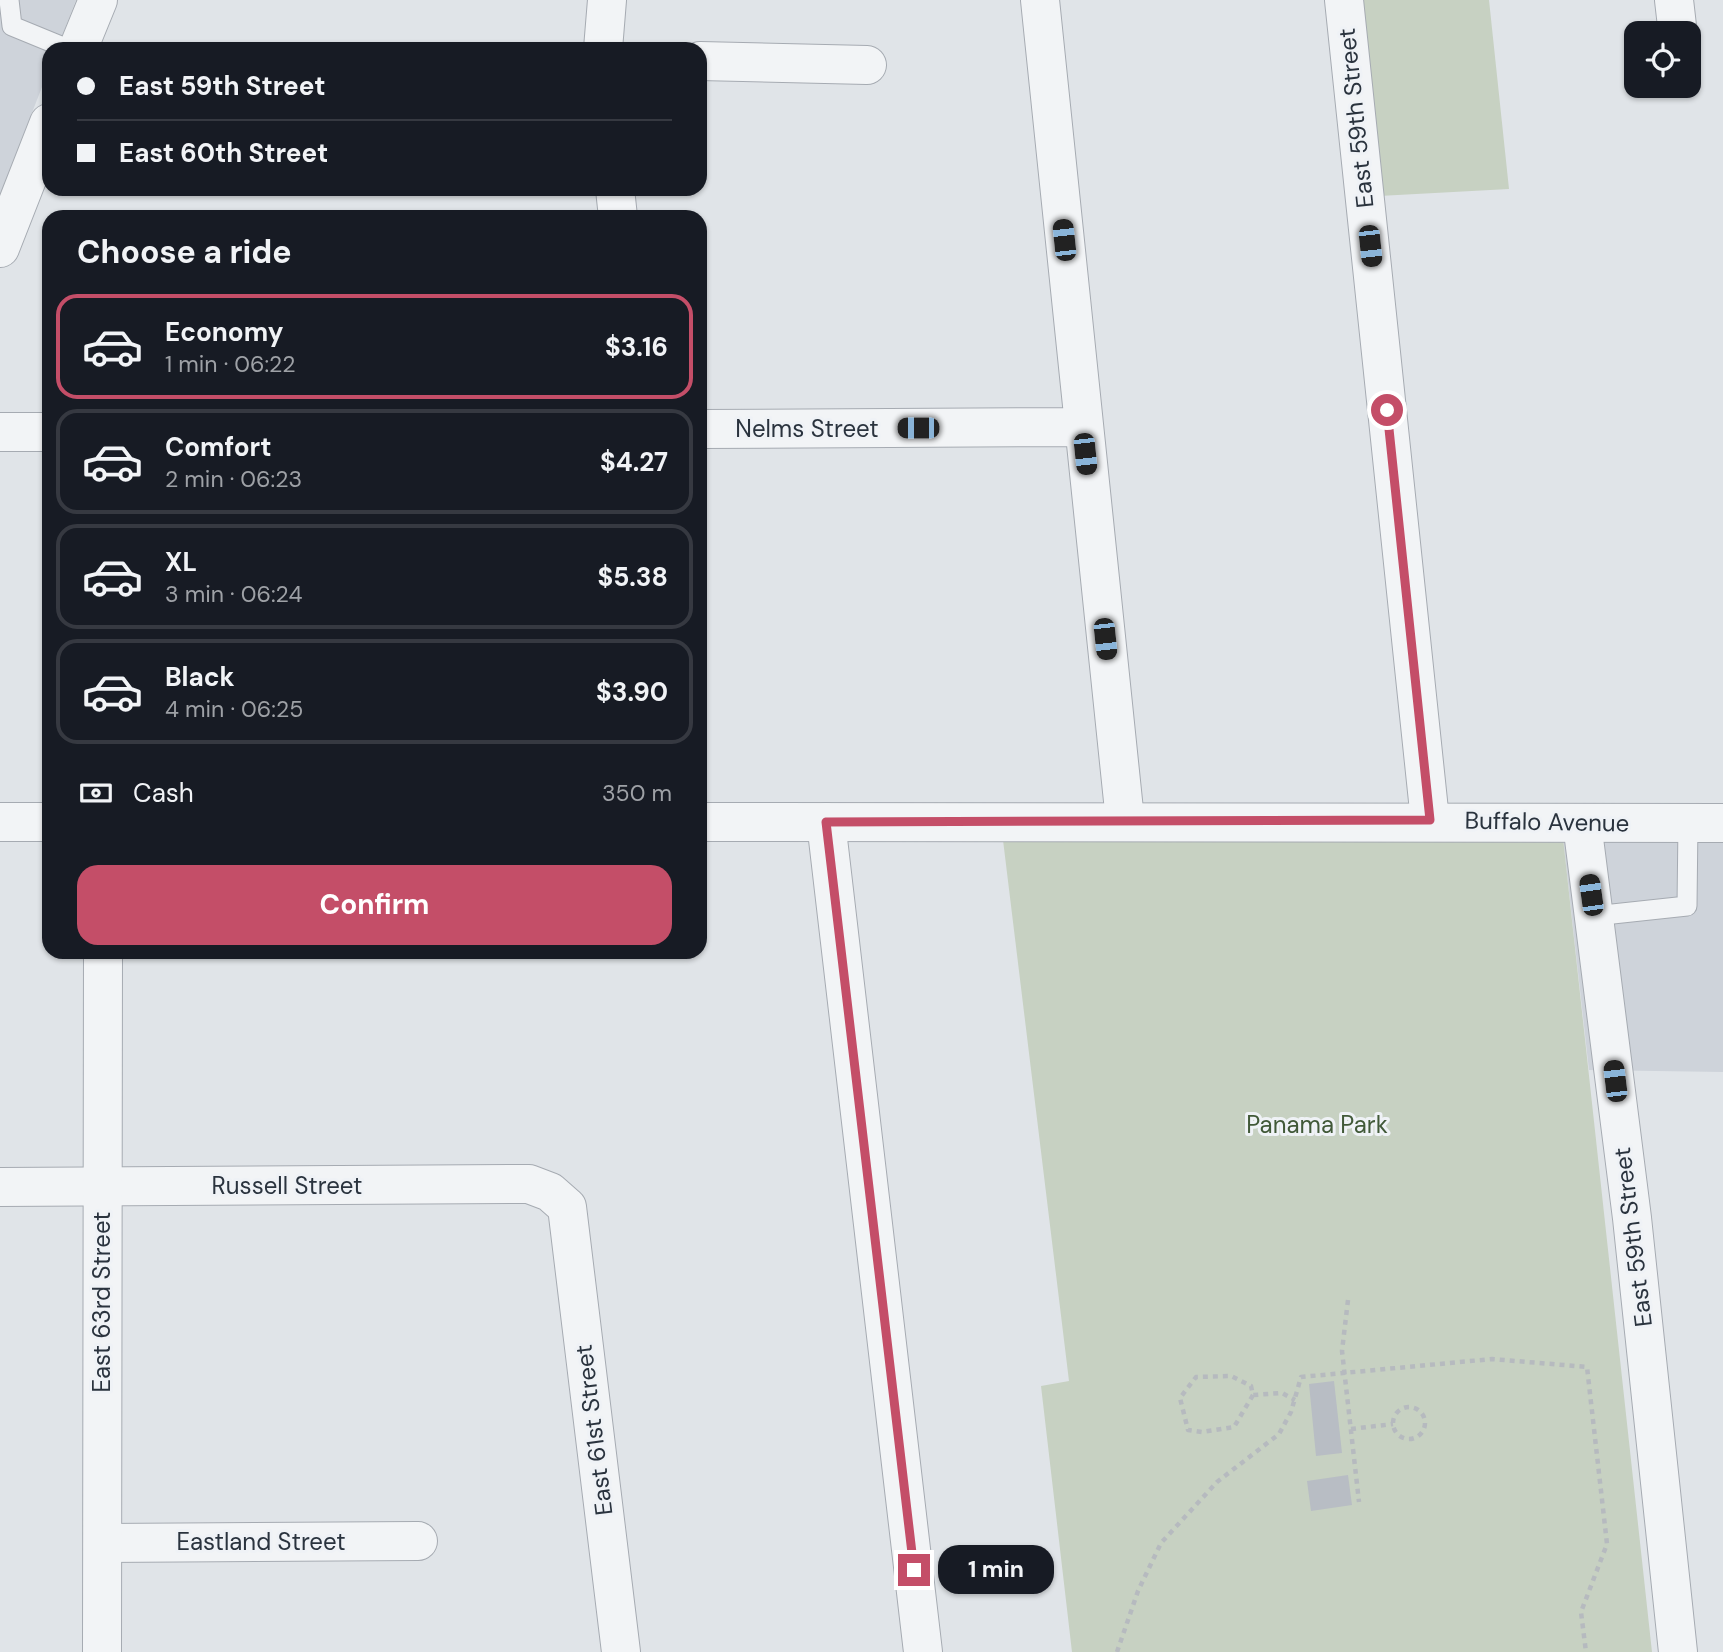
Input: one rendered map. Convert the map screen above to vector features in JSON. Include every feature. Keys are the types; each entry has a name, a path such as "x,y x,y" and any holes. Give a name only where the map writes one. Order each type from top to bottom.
{"street":[{"path":"81,42 98,0"},
{"path":"604,42 607,0"},
{"path":"1041,0 1082,427 1125,820"},
{"name":"East 59th Street","path":"1344,0 1430,820"},
{"path":"707,61 867,65"},
{"path":"0,248 42,142"},
{"name":"Nelms Street","path":"707,429 1082,427"},
{"path":"0,432 42,432"},
{"name":"Buffalo Avenue","path":"707,822 1430,820 1706,823"},
{"path":"0,822 42,822"},
{"path":"826,822 923,1652"},
{"name":"East 59th Street","path":"1582,823 1632,1218 1678,1652"},
{"name":"East 63rd Street","path":"102,1652 103,959"},
{"name":"Russell Street","path":"0,1187 529,1184 550,1192 567,1207"},
{"name":"East 61st Street","path":"567,1207 621,1652"},
{"name":"Eastland Street","path":"103,1543 418,1541"}],"lane":[{"path":"9,0 12,26 51,42"},
{"path":"1594,916 1686,906 1706,823"}],"path":[{"path":"1348,1300 1342,1351 1359,1502"},
{"path":"1117,1652 1138,1591 1161,1543 1217,1482 1279,1434 1295,1400 1301,1377 1492,1359 1587,1367 1607,1544 1581,1612 1586,1652"},
{"path":"1231,1376 1251,1386 1253,1395 1234,1427 1202,1432 1188,1430 1180,1398 1196,1377 1231,1376"},
{"path":"1253,1395 1282,1394 1295,1400"},
{"path":"1408,1406 1418,1409 1425,1423 1417,1437 1407,1439 1397,1434 1393,1424 1398,1410 1408,1406"},
{"path":"1351,1429 1393,1424"}],"shaded area":[{"path":"0,0 76,0 60,42 42,42 42,87 0,195"},
{"path":"1563,838 1723,838 1723,1072 1589,1070"}],"green space":[{"path":"1358,0 1489,0 1509,189 1379,196"},
{"name":"Panama Park","path":"1563,838 1652,1652 1072,1652 1041,1386 1069,1381 1003,840"}],"building":[{"path":"1334,1381 1342,1453 1316,1456 1309,1384"},
{"path":"1348,1475 1352,1505 1311,1511 1307,1481"}],"route":[{"path":"914,1570 826,822 1430,820 1387,410"}]}
